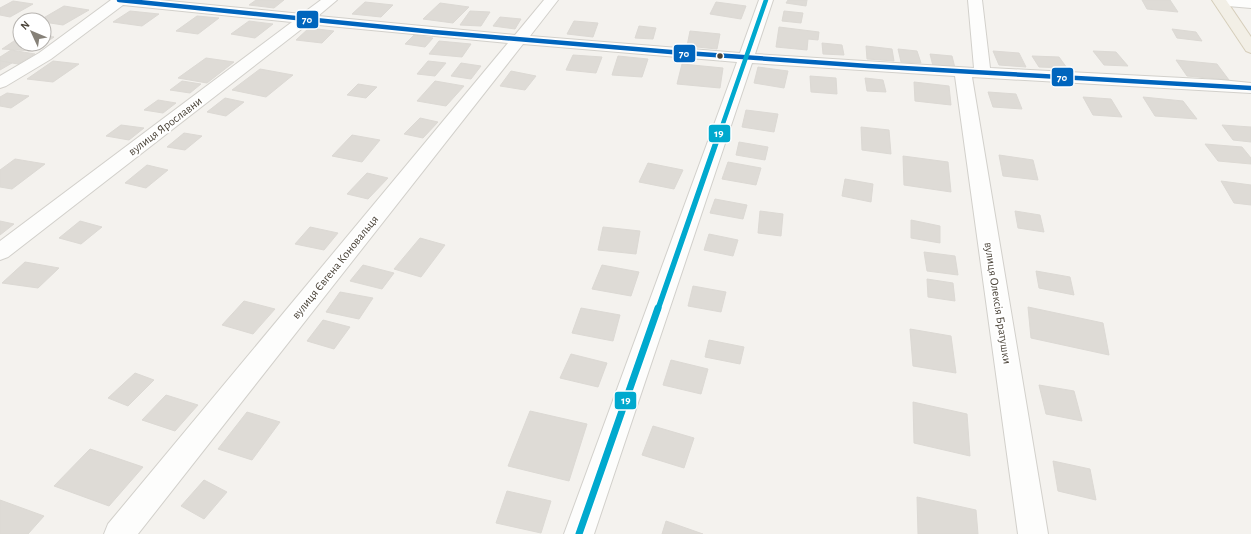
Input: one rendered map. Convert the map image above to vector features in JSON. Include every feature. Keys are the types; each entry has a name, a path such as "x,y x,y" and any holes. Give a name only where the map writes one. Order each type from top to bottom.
{"main road":[{"path":"1220,1 1251,48"}],"street":[{"path":"0,83 46,56 120,0 305,20 747,58 973,73 1222,85 1251,88"},
{"name":"вулиця Ярославни","path":"0,252 330,0"},
{"name":"вулиця Євгена Коновальця","path":"119,534 551,0"},
{"path":"579,534 747,58 766,0"},
{"name":"вулиця Олексія Братушки","path":"972,1 973,73 1033,534"},
{"path":"1220,1 1251,4"}],"building":[{"path":"256,0 284,0 274,8 249,5"},
{"path":"788,0 807,0 806,6 786,3"},
{"path":"1142,0 1170,0 1178,12 1147,9"},
{"path":"13,1 33,4 19,12 12,12 12,16 10,17 0,15 0,8"},
{"path":"365,2 393,5 381,17 352,14"},
{"path":"716,2 746,6 741,19 710,14"},
{"path":"440,3 469,7 453,23 423,19"},
{"path":"64,6 89,10 63,25 52,23 52,13"},
{"path":"130,11 159,14 142,26 113,22"},
{"path":"470,11 490,12 481,26 460,25"},
{"path":"784,11 803,13 801,23 782,21"},
{"path":"197,16 219,18 198,34 176,31"},
{"path":"500,17 521,19 515,29 493,26"},
{"path":"249,21 273,24 255,38 231,34"},
{"path":"574,21 598,23 593,37 567,34"},
{"path":"639,26 656,28 653,39 635,38"},
{"path":"779,27 819,32 818,40 808,39 807,50 776,47"},
{"path":"309,28 334,31 322,43 296,40"},
{"path":"1172,29 1196,32 1202,41 1177,38"},
{"path":"690,31 720,34 717,49 687,46"},
{"path":"414,35 433,38 425,47 405,44"},
{"path":"439,41 471,44 462,57 429,54"},
{"path":"12,42 12,50 2,49"},
{"path":"822,43 842,45 844,55 823,54"},
{"path":"866,46 892,49 894,61 867,59"},
{"path":"898,49 917,51 921,63 901,62"},
{"path":"11,50 12,52 35,54 18,64 0,61 0,57"},
{"path":"993,51 1019,53 1026,67 999,65"},
{"path":"1093,51 1116,52 1128,66 1104,65"},
{"path":"930,54 952,56 955,68 933,66"},
{"path":"573,55 602,57 596,73 566,70"},
{"path":"618,56 648,59 642,77 612,75"},
{"path":"1032,56 1059,57 1067,68 1039,67"},
{"path":"206,58 234,62 207,83 178,78"},
{"path":"1176,60 1217,64 1229,80 1187,76"},
{"path":"0,61 12,63 0,70"},
{"path":"53,61 79,64 53,82 27,79"},
{"path":"428,61 446,63 435,76 417,74"},
{"path":"461,63 481,66 471,79 451,76"},
{"path":"682,64 723,68 720,88 677,84"},
{"path":"758,67 788,71 784,88 754,83"},
{"path":"260,69 293,75 266,97 232,90"},
{"path":"511,71 536,76 525,90 500,86"},
{"path":"810,76 836,78 837,94 811,92"},
{"path":"865,78 883,80 886,92 867,91"},
{"path":"182,81 201,84 190,93 170,90"},
{"path":"435,81 464,86 446,106 417,101"},
{"path":"914,82 949,86 951,105 915,101"},
{"path":"358,84 377,87 366,98 347,95"},
{"path":"988,92 1016,94 1022,109 993,107"},
{"path":"7,93 29,96 11,108 0,106 0,97"},
{"path":"1083,97 1111,99 1122,117 1093,115"},
{"path":"1143,97 1183,101 1197,119 1155,116"},
{"path":"225,98 244,102 226,116 207,112"},
{"path":"158,100 176,103 163,113 144,110"},
{"path":"746,110 778,114 774,132 742,127"},
{"path":"420,118 438,122 423,138 404,134"},
{"path":"121,125 144,128 129,140 106,136"},
{"path":"1222,125 1251,127 1251,142 1233,140"},
{"path":"861,127 889,130 891,154 862,150"},
{"path":"184,133 202,136 185,150 167,147"},
{"path":"352,135 380,140 362,162 332,156"},
{"path":"739,142 768,147 765,160 736,155"},
{"path":"1205,144 1242,147 1251,158 1251,164 1218,161"},
{"path":"999,155 1033,160 1038,180 1003,176"},
{"path":"903,156 948,162 951,192 904,185"},
{"path":"15,159 45,164 12,189 0,187 0,170"},
{"path":"728,162 761,168 756,185 722,179"},
{"path":"648,163 683,170 674,189 639,182"},
{"path":"147,165 168,170 146,188 125,183"},
{"path":"367,173 388,178 368,199 347,194"},
{"path":"845,179 873,184 871,202 842,196"},
{"path":"1221,181 1251,185 1251,205 1234,203"},
{"path":"715,199 747,205 743,219 710,213"},
{"path":"760,211 783,214 781,236 758,233"},
{"path":"1015,211 1040,215 1044,232 1018,228"},
{"path":"911,220 940,226 940,243 911,238"},
{"path":"0,221 14,224 0,235"},
{"path":"80,221 102,227 81,244 59,238"},
{"path":"310,227 338,233 324,250 295,244"},
{"path":"603,227 640,231 636,254 598,250"},
{"path":"709,234 738,240 733,256 704,250"},
{"path":"420,238 445,245 421,277 394,269"},
{"path":"924,252 955,256 958,275 927,271"},
{"path":"25,262 59,268 38,288 2,283"},
{"path":"363,265 394,273 382,289 350,281"},
{"path":"602,265 639,272 631,296 592,289"},
{"path":"1036,271 1070,277 1074,295 1039,288"},
{"path":"927,279 953,283 955,301 928,297"},
{"path":"693,286 726,292 721,312 688,306"},
{"path":"340,292 373,298 359,319 326,312"},
{"path":"244,301 275,309 253,334 222,325"},
{"path":"1028,307 1103,323 1109,355 1031,338"},
{"path":"581,308 620,315 613,341 572,333"},
{"path":"323,320 350,327 334,349 307,341"},
{"path":"910,329 951,336 956,373 913,366"},
{"path":"709,340 744,347 740,364 705,357"},
{"path":"571,354 607,363 598,387 560,378"},
{"path":"671,360 708,369 701,394 663,385"},
{"path":"135,373 154,380 128,406 108,398"},
{"path":"1039,385 1074,391 1082,421 1046,414"},
{"path":"166,395 198,405 175,431 142,420"},
{"path":"913,402 967,414 970,456 914,443"},
{"path":"530,411 587,424 569,481 508,466"},
{"path":"247,412 280,422 252,460 218,449"},
{"path":"653,426 694,438 684,468 642,455"},
{"path":"90,449 143,467 109,506 54,486"},
{"path":"1053,461 1090,469 1096,500 1058,491"},
{"path":"204,480 227,492 204,519 181,506"},
{"path":"507,491 551,501 541,533 496,523"},
{"path":"917,497 976,510 978,534 918,534"},
{"path":"0,500 44,516 28,534 0,534"},
{"path":"666,521 703,534 662,534"}],"transit line":[{"name":"70","path":"119,0 434,32 592,46 868,66 1221,85 1251,88"},
{"name":"19","path":"579,534 766,0"}]}
